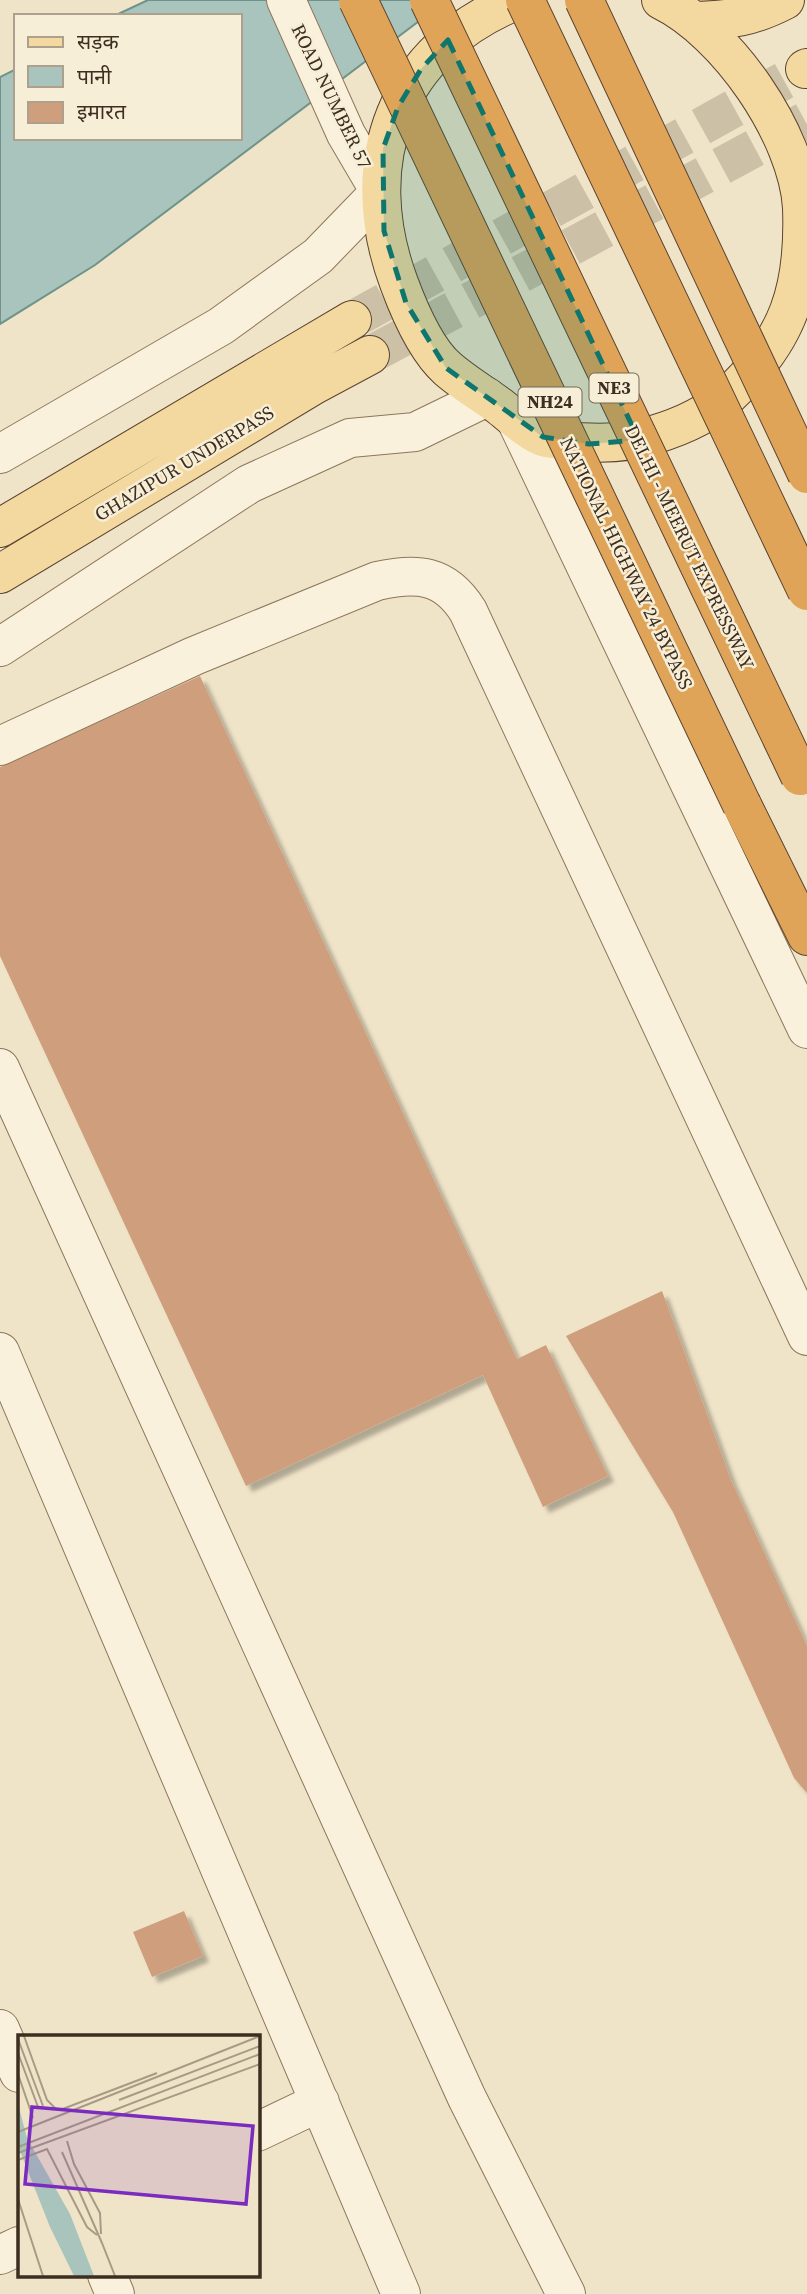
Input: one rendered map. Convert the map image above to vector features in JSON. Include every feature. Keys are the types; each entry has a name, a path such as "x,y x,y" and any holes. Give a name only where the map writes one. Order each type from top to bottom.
{"highway":[{"name":"NATIONAL HIGHWAY 24 BYPASS","path":"358,0 807,936"},
{"name":"DELHI - MEERUT EXPRESSWAY","path":"429,0 803,783"},
{"path":"525,0 807,591"},
{"path":"584,0 807,474"}],"main road":[{"path":"518,0 489,12 452,36 421,69 398,107 383,149 380,192 384,231 393,268 406,303 424,337 446,368 543,437 589,444 635,441 680,427 720,404 754,372 802,300 805,245 801,191 787,145 737,62 694,21 676,7 661,0"},
{"path":"694,21 726,20 759,13 785,0"},
{"name":"GHAZIPUR UNDERPASS","path":"0,528 352,320"},
{"name":"GHAZIPUR UNDERPASS","path":"0,574 314,385 370,355"}],"street":[{"name":"ROAD NUMBER 57","path":"286,0 346,134 380,192"},
{"path":"0,454 221,326 318,256 380,192"},
{"path":"0,646 249,484 350,438 415,432 500,407 807,1029"},
{"path":"0,746 194,656 377,581 411,576 441,583 458,596 468,611 807,1336"},
{"path":"0,1068 467,2098 566,2294"},
{"path":"0,1352 401,2294"},
{"path":"0,2029 18,2071"},
{"path":"259,2131 320,2102"},
{"path":"0,2255 18,2246"},
{"path":"107,2276 115,2294"}],"highlighted area":[{"path":"448,40 639,440 589,444 543,437 446,368 406,303 384,231 383,149 398,107 421,69"}],"water":[{"path":"148,0 447,0 95,265 0,324 0,77 14,70 14,140 242,140 242,14 118,14"}],"building":[{"path":"200,676 517,1359 546,1345 608,1476 543,1507 483,1375 246,1486 0,956 0,767"},
{"path":"662,1291 731,1480 807,1646 807,1793 794,1778 673,1512 566,1336"},
{"path":"184,1911 203,1956 152,1977 133,1932"}],"tunnel":[{"path":"352,320 805,69"},
{"path":"370,355 807,120"}]}
